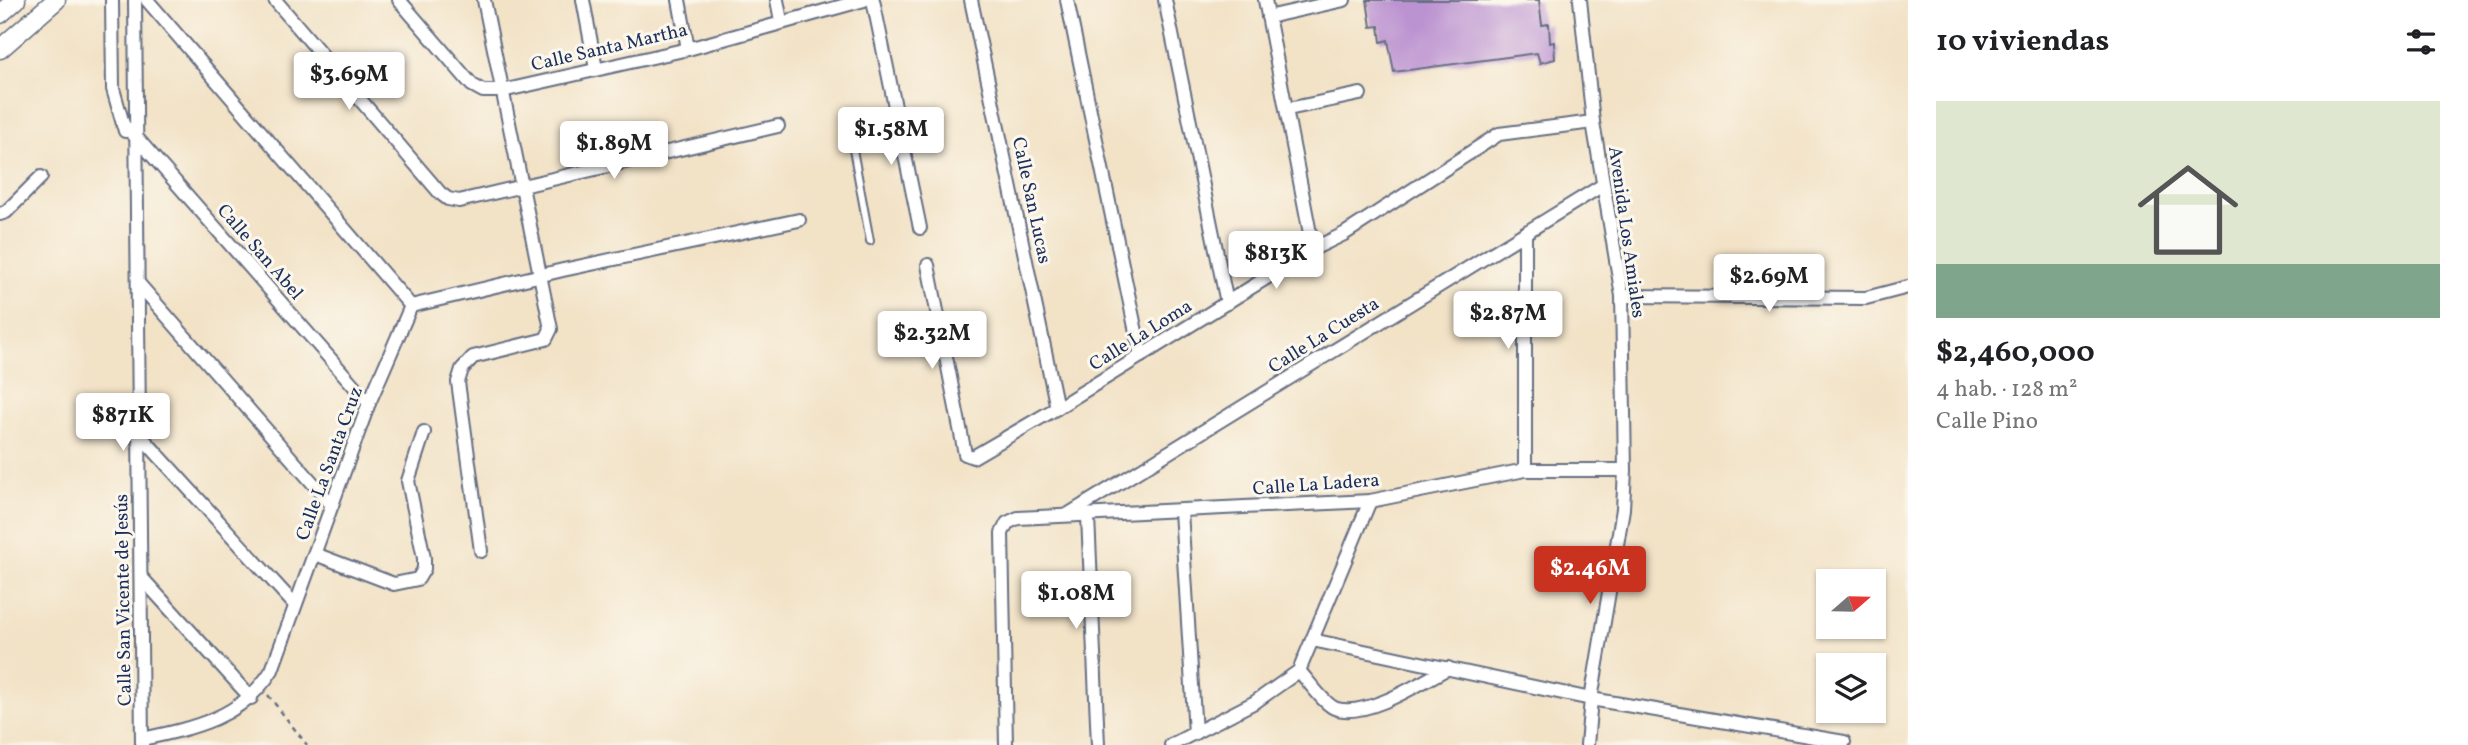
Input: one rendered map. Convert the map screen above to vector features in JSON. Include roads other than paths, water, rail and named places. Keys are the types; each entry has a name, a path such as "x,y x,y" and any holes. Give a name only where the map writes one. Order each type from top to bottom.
{"street":[{"path":"0,14 16,0"},
{"path":"0,49 56,0"},
{"name":"Calle San Vicente de Jesús","path":"112,0 114,89 122,125 137,160"},
{"name":"Calle San Vicente de Jesús","path":"135,0 142,742"},
{"path":"146,0 411,306 539,275 799,220"},
{"path":"275,0 440,193 448,199 459,201 778,126"},
{"name":"Calle Santa Martha","path":"399,0 472,85 483,91 502,91 688,48 864,0"},
{"path":"481,551 458,382 462,369 473,357 546,339 551,329 484,0"},
{"path":"583,0 597,69"},
{"path":"679,0 688,48"},
{"path":"777,0 781,21"},
{"path":"873,0 920,228"},
{"name":"Calle San Lucas","path":"971,0 1057,408"},
{"path":"1067,0 1141,356"},
{"path":"1165,0 1227,303"},
{"path":"1265,0 1313,249"},
{"path":"1268,17 1344,0"},
{"name":"Avenida Los Amiales","path":"1580,0 1593,122 1622,296 1625,470 1623,509 1591,699 1587,745"},
{"path":"1288,109 1360,94"},
{"name":"Calle La Loma","path":"928,265 965,454 974,457 1313,249 1344,234 1499,134 1593,122"},
{"name":"Calle San Abel","path":"122,125 136,137 369,403"},
{"path":"0,214 6,212 41,177"},
{"name":"Calle La Cuesta","path":"1063,517 1603,185"},
{"path":"1525,233 1525,470"},
{"path":"138,283 332,505"},
{"path":"1622,296 1866,298 1908,287"},
{"name":"Calle La Santa Cruz","path":"142,742 221,716 251,698 272,670 369,403 411,306"},
{"path":"315,554 394,584 418,579 425,569 408,481 424,432"},
{"path":"139,434 295,605"},
{"name":"Calle La Ladera","path":"1006,745 1003,533 1007,523 1018,518 1370,501 1525,470 1625,470"},
{"path":"1171,745 1255,702 1299,671 1370,501"},
{"path":"1181,511 1195,733"},
{"path":"1088,516 1098,745"},
{"path":"141,577 251,698"},
{"path":"1312,640 1591,699 1844,742"},
{"path":"1299,671 1336,709 1355,709 1376,705 1448,668"}],"lane":[{"path":"870,241 852,144 901,131"}]}
